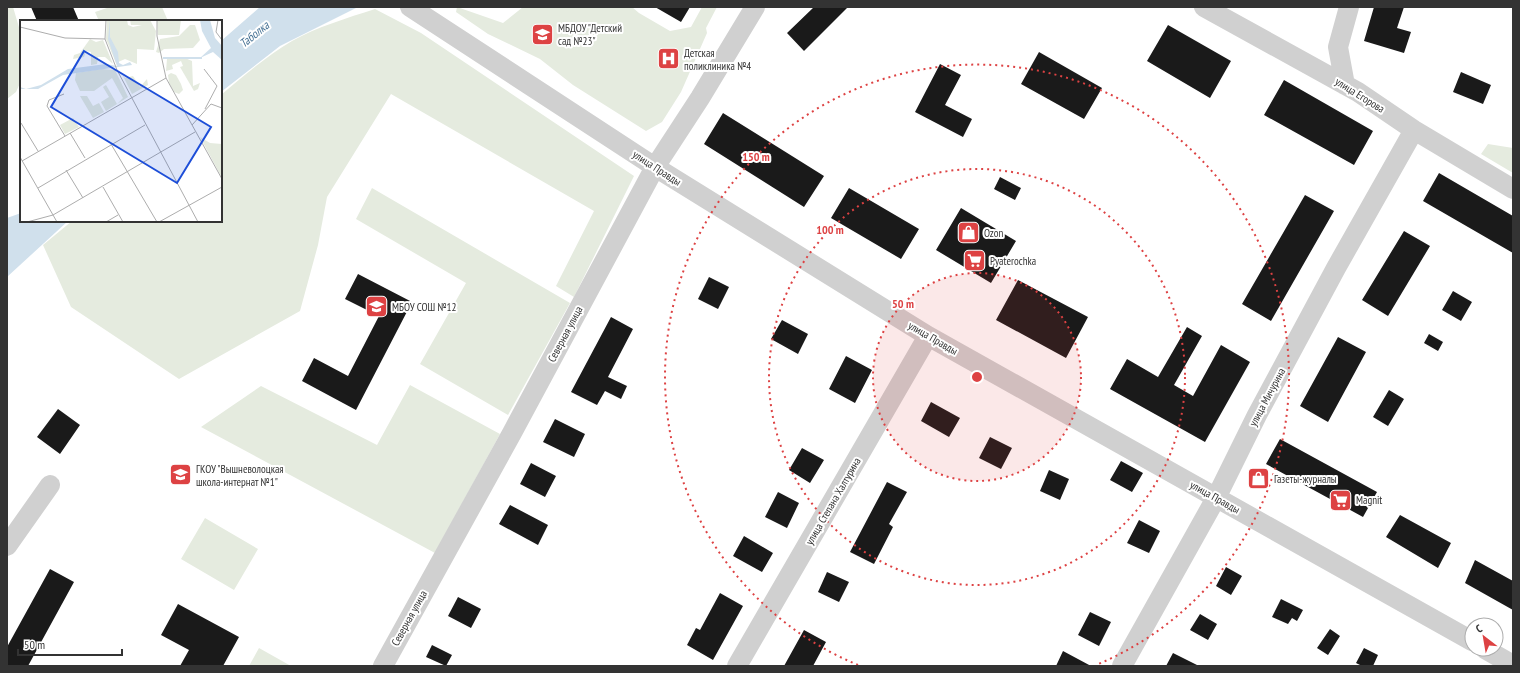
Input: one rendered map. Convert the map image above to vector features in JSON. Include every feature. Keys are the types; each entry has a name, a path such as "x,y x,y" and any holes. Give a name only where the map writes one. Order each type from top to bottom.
{"street":[{"name":"улица Правды","path":"410,7 655,167 928,336 1464,637"},
{"name":"Северная улица","path":"383,666 512,434 655,167 700,98 755,7"},
{"name":"улица Егорова","path":"1204,7 1345,85 1414,130 1513,190"},
{"path":"1345,85 1338,47 1349,7"},
{"name":"улица Мичурина","path":"1122,666 1216,498 1257,415 1306,323 1414,130"},
{"name":"улица Степана Халтурина","path":"737,666 928,336"},
{"path":"7,546 50,485"},
{"path":"1499,657 1513,665"}],"shaded area":[{"path":"7,7 13,7 20,31 20,83 16,92 7,99"},
{"path":"110,7 162,7 168,20 99,20 95,12"},
{"path":"457,7 503,23 523,7 632,7 639,13 670,31 691,27 702,7 717,7 706,28 707,33 681,92 662,122 646,131 573,85 540,59 488,34 456,12"},
{"path":"375,9 421,33 634,176 574,297 556,286 594,211 391,94 327,197 318,245 300,311 179,379 71,307 43,245 71,222 222,222 222,94 264,60 292,41 343,19"},
{"path":"1488,144 1513,148 1513,173 1481,154"},
{"path":"372,188 570,303 508,415 420,364 466,283 356,219"},
{"path":"410,385 500,434 435,553 201,427 261,386 377,445"},
{"path":"205,518 258,549 234,590 181,559"},
{"path":"259,648 291,666 249,666"}],"water":[{"name":"Таболка","path":"260,7 358,7 280,46 222,91 222,40"},
{"path":"20,213 20,222 67,222 7,277 7,218"}],"building":[{"path":"31,7 73,7 79,20 37,20"},
{"path":"655,7 690,7 681,22"},
{"path":"814,7 848,7 804,51 787,33"},
{"path":"1374,7 1404,7 1397,28 1411,32 1404,53 1364,41"},
{"path":"1168,25 1231,61 1210,98 1147,61"},
{"path":"1039,52 1102,88 1084,119 1021,84"},
{"path":"940,64 961,75 945,105 972,119 963,137 915,112"},
{"path":"1461,72 1491,85 1483,104 1453,92"},
{"path":"1284,80 1373,131 1354,165 1264,115"},
{"path":"723,113 824,176 804,207 704,144"},
{"path":"1439,173 1513,216 1513,253 1423,201"},
{"path":"1000,177 1021,188 1015,200 994,189"},
{"path":"849,188 919,229 901,259 831,218"},
{"path":"1305,195 1334,211 1271,321 1242,304"},
{"path":"961,208 1016,241 991,283 936,250"},
{"path":"1404,231 1430,246 1388,316 1362,300"},
{"path":"358,274 412,302 356,410 302,381 314,358 348,376 379,316 345,299"},
{"path":"709,277 729,287 718,309 698,299"},
{"path":"1018,280 1088,317 1066,358 996,320"},
{"path":"1453,291 1472,302 1461,321 1442,310"},
{"path":"611,317 633,329 608,377 627,386 621,399 605,391 597,405 571,392"},
{"path":"782,320 808,334 798,354 771,339"},
{"path":"1187,327 1202,336 1174,385 1193,396 1221,345 1250,362 1205,442 1110,389 1127,359 1158,377"},
{"path":"1429,334 1443,342 1438,351 1424,343"},
{"path":"1338,337 1366,352 1328,422 1300,406"},
{"path":"846,356 872,370 855,403 829,389"},
{"path":"1389,390 1404,399 1388,426 1373,417"},
{"path":"931,402 960,418 949,437 921,421"},
{"path":"58,409 80,425 60,454 37,437"},
{"path":"555,419 585,434 574,457 543,442"},
{"path":"990,437 1012,448 1001,469 979,458"},
{"path":"1280,439 1377,492 1363,517 1266,464"},
{"path":"802,448 824,460 810,483 789,470"},
{"path":"1121,461 1143,473 1132,492 1110,480"},
{"path":"531,463 556,476 545,497 520,484"},
{"path":"1049,470 1069,479 1060,500 1040,491"},
{"path":"887,482 907,492 889,524 893,527 874,564 850,552"},
{"path":"778,492 799,503 787,528 765,517"},
{"path":"510,505 548,525 538,545 499,524"},
{"path":"1400,515 1451,543 1438,568 1386,537"},
{"path":"1139,520 1160,531 1149,553 1127,543"},
{"path":"744,536 773,553 762,572 733,556"},
{"path":"1475,560 1513,581 1513,610 1465,583"},
{"path":"1226,567 1242,576 1231,595 1216,586"},
{"path":"50,569 74,582 28,666 7,666 7,647"},
{"path":"827,572 849,582 839,602 818,592"},
{"path":"720,593 743,606 713,660 687,645 696,628 700,630"},
{"path":"458,597 481,609 471,628 448,616"},
{"path":"1281,599 1303,610 1297,621 1292,618 1288,624 1272,617"},
{"path":"178,604 239,637 223,666 180,666 189,650 161,635"},
{"path":"1090,612 1111,622 1099,646 1078,635"},
{"path":"1200,614 1217,624 1208,640 1190,630"},
{"path":"1330,629 1340,636 1328,655 1317,648"},
{"path":"804,630 826,642 813,666 784,666"},
{"path":"432,645 452,655 446,666 426,657"},
{"path":"1364,648 1378,655 1373,666 1362,666 1356,663"},
{"path":"1063,651 1091,666 1056,666"},
{"path":"1173,653 1199,666 1166,666"}],"place":[{"name":"МБДОУ \"Детский сад №23\"","path":"542,34"},
{"name":"Детская поликлиника №4","path":"668,59"},
{"name":"Ozon","path":"968,233"},
{"name":"Pyaterochka","path":"975,261"},
{"name":"МБОУ СОШ №12","path":"376,307"},
{"name":"ГКОУ \"Вышневолоцкая школа-интернат №1\"","path":"180,475"},
{"name":"Газеты-журналы","path":"1258,479"},
{"name":"Magnit","path":"1341,500"}]}
